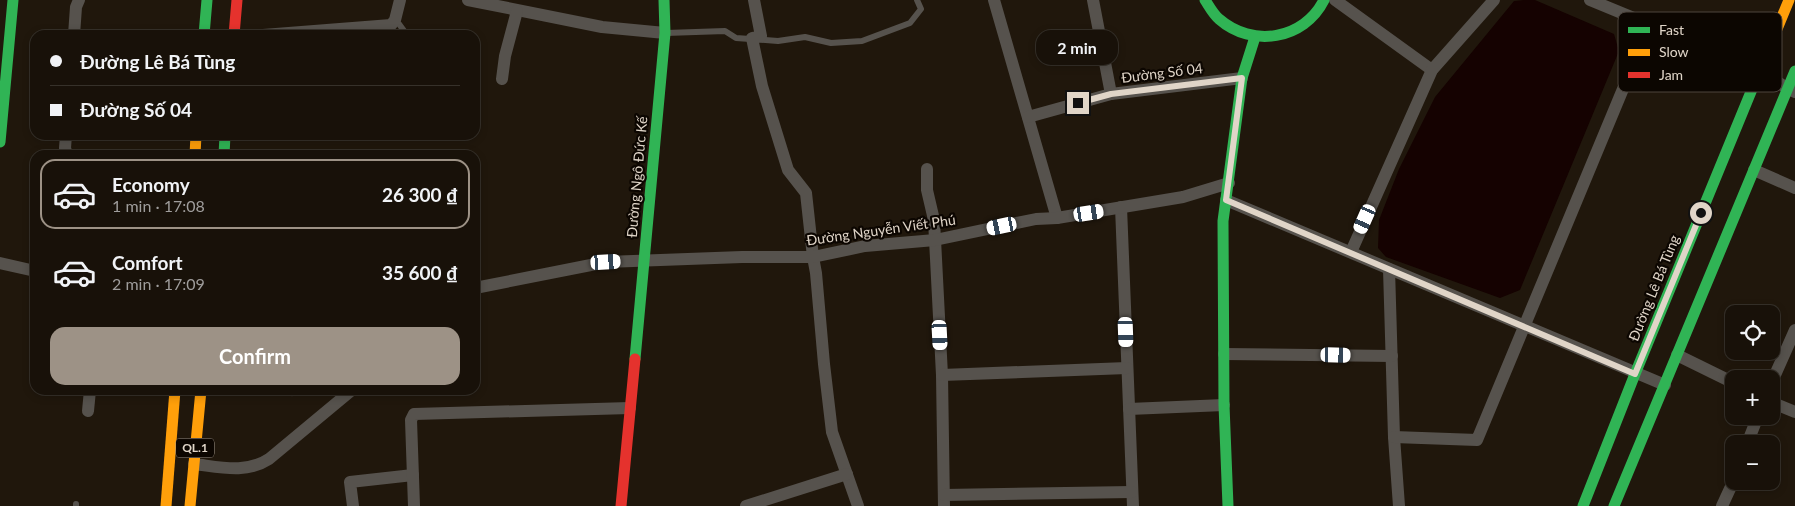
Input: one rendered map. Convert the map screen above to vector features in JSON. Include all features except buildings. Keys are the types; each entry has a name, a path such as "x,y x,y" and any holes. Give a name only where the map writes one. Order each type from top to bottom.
{"street":[{"path":"0,142 13,0"},
{"path":"74,30 76,6 79,0"},
{"path":"204,30 207,0"},
{"path":"234,30 237,0"},
{"path":"327,30 391,25 394,23 400,0"},
{"path":"468,0 602,27 665,33"},
{"name":"Đường Ngô Đức Kế","path":"621,506 665,33 664,0"},
{"path":"754,0 761,36 752,38 762,86 788,170 806,193 832,432 858,506"},
{"path":"994,0 1057,218"},
{"path":"1093,0 1111,94"},
{"path":"1205,0 1218,18 1235,30 1255,37 1278,36 1299,28 1316,14 1324,0"},
{"path":"1336,0 1432,70"},
{"path":"1351,252 1432,70 1494,0"},
{"path":"1590,0 1620,12"},
{"name":"Đường Lê Bá Tùng","path":"1782,17 1789,0"},
{"path":"502,79 505,56 517,11"},
{"path":"1228,506 1224,405 1223,221 1242,78 1255,37"},
{"path":"1614,506 1754,170 1791,91 1795,71"},
{"name":"Đường Số 04","path":"1028,117 1111,94 1242,78"},
{"path":"1394,438 1477,440 1622,92"},
{"name":"Đường Lê Bá Tùng","path":"1583,506 1751,92"},
{"path":"926,169 927,190 934,220 942,375 944,501 1132,492"},
{"path":"1754,170 1795,188"},
{"name":"Đường Nguyễn Viết Phú","path":"480,287 606,262 742,257 813,257 865,246 935,240 1036,219 1057,218 1183,197 1229,183"},
{"path":"1226,200 1635,374 1665,385"},
{"path":"1121,207 1133,506"},
{"path":"0,263 30,270"},
{"path":"1388,269 1394,438 1399,506"},
{"path":"480,295 496,284"},
{"path":"1777,370 1795,330"},
{"path":"1224,354 1392,356"},
{"path":"1677,355 1725,379"},
{"path":"942,375 1127,368"},
{"path":"88,411 90,395"},
{"name":"QL.1","path":"166,506 175,395"},
{"name":"QL.1","path":"190,506 201,395"},
{"path":"194,464 237,469 255,466 269,459 346,395"},
{"path":"1129,410 1224,405"},
{"path":"1780,406 1795,412"},
{"path":"414,506 411,420 416,413 630,408"},
{"path":"746,506 847,474"},
{"path":"353,506 350,482 413,475"},
{"path":"1722,506 1729,490"}],"lane":[{"path":"665,33 725,31 736,38 778,41 805,37 831,44 862,41 910,23 921,9 917,0"},
{"path":"394,23 399,24 403,30"}],"shaded area":[{"path":"1535,0 1614,34 1618,53 1520,290 1500,298 1386,257 1378,248 1379,220 1399,169 1435,97 1514,1"}],"traffic: fast":[{"path":"0,142 13,0"},
{"path":"204,30 207,0"},
{"path":"635,359 665,33 664,0"},
{"path":"1205,0 1217,17 1232,28 1247,34 1261,36 1291,31 1304,24 1324,0"},
{"path":"1228,506 1224,405 1223,221 1242,78 1255,37"},
{"path":"1614,506 1795,71"},
{"path":"1583,506 1751,92"},
{"path":"224,150 225,140"}],"traffic: slow":[{"path":"1782,17 1789,0"},
{"path":"195,150 196,140"},
{"path":"166,506 175,395"},
{"path":"190,506 201,395"}],"traffic: jam":[{"path":"234,30 237,0"},
{"path":"621,506 635,359"}],"route":[{"path":"1078,103 1111,94 1242,78 1226,200 1635,374 1701,213"}]}
